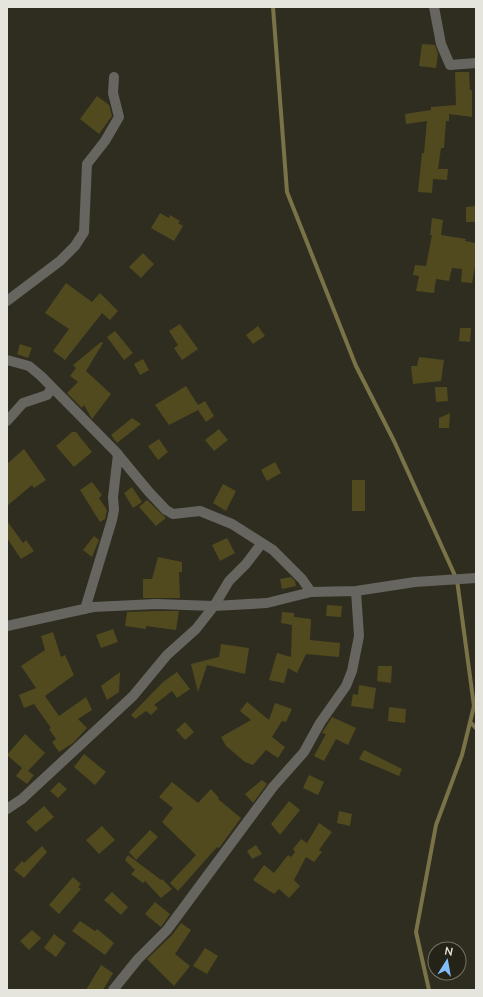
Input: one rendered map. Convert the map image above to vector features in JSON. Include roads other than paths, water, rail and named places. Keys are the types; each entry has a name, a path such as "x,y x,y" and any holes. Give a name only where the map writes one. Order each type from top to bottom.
{"street":[{"path":"434,7 441,44 450,65 476,63"},
{"path":"7,301 60,262 75,246 84,232 87,164 105,141 119,117 113,93 114,77"},
{"path":"7,360 29,366 118,454 166,510 173,514 200,511 232,524 273,550 302,579 311,592"},
{"path":"7,421 23,403 46,395 52,388"},
{"path":"85,609 112,520 118,454"},
{"path":"7,809 22,799 133,696 167,655 196,629 214,606 229,581 246,564 262,543"},
{"path":"7,626 85,609 112,606 156,604 214,606 267,603 311,592 356,591 415,582 476,578"},
{"path":"113,990 138,959 167,930 273,787 304,752 324,717 346,686 354,664 359,636 356,591"}],"waterway":[{"path":"273,7 287,192 356,366 394,441 457,580 474,706 462,755 436,825 416,932 429,990"},
{"path":"470,722 476,728"}]}
